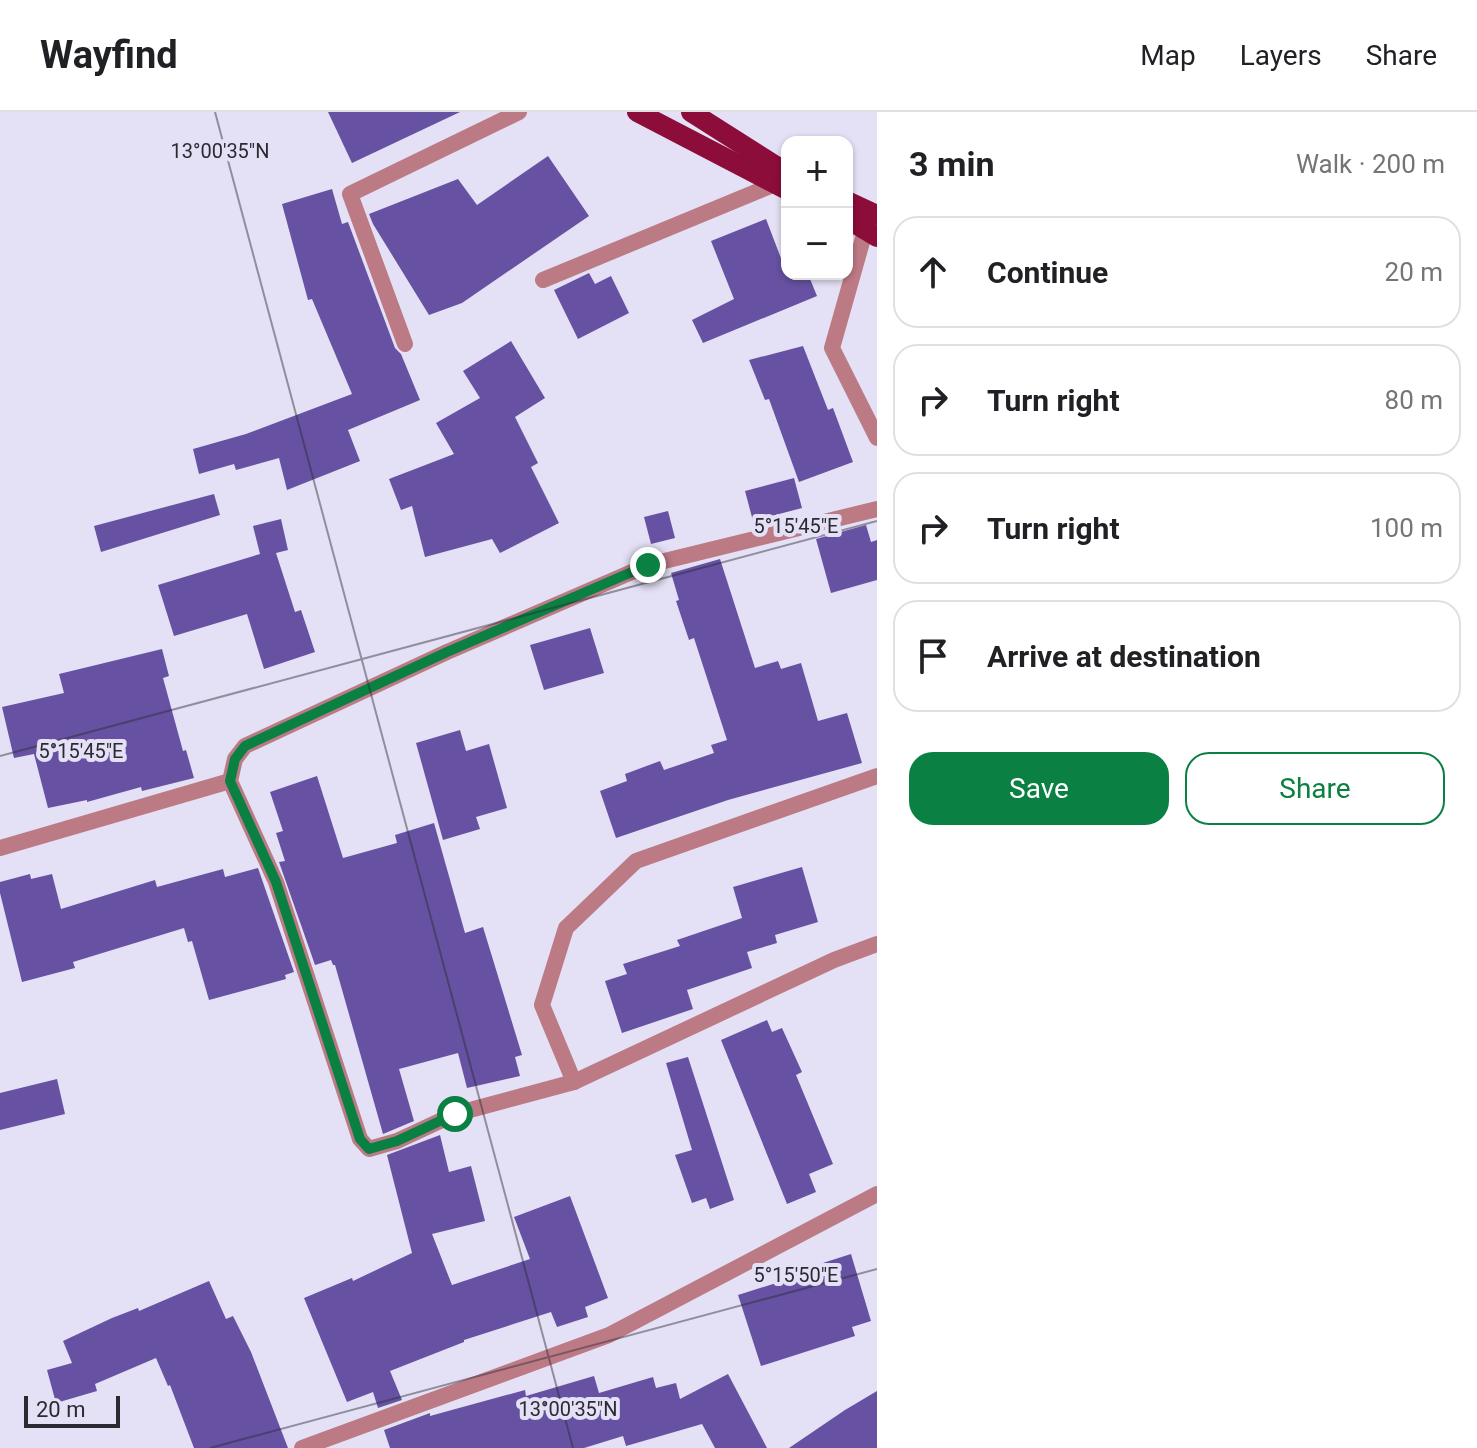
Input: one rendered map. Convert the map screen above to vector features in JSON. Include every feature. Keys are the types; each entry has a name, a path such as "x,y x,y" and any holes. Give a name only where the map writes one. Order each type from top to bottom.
{"main road":[{"path":"637,112 781,181"},
{"path":"691,112 781,180"},
{"path":"853,208 867,225"}],"street":[{"path":"405,344 350,194 519,112"},
{"path":"543,280 781,183"},
{"path":"867,225 832,348 877,438"},
{"path":"877,509 648,565 433,658 245,746 235,759 230,781 276,882 360,1139 369,1149 397,1141 455,1114 574,1082 834,960 877,944"},
{"path":"574,1082 542,1005 566,928 636,861 877,776"},
{"path":"0,848 230,781"},
{"path":"302,1448 609,1335 877,1194"}],"building":[{"path":"328,112 460,112 352,163"},
{"path":"548,156 589,216 462,303 429,315 369,214 458,179 477,205"},
{"path":"332,189 342,224 348,222 395,348 401,354 420,400 348,430 360,461 287,490 279,458 236,470 234,464 199,474 193,449 246,434 352,394 312,299 308,300 282,204"},
{"path":"766,219 781,258 781,280 810,280 817,296 703,343 692,320 734,299 711,241"},
{"path":"589,273 595,284 611,276 629,313 578,339 554,290"},
{"path":"511,341 545,398 515,417 538,463 531,467 559,523 500,553 492,539 425,557 412,506 401,510 389,479 454,454 436,423 480,398 463,371"},
{"path":"803,346 828,410 833,408 853,462 799,482 769,399 765,400 749,360"},
{"path":"794,478 802,508 753,521 745,491"},
{"path":"214,494 220,515 101,552 94,526"},
{"path":"668,511 675,538 651,544 644,517"},
{"path":"281,519 288,550 276,553 295,612 301,610 315,652 264,669 247,614 174,636 158,585 260,554 253,526"},
{"path":"866,525 871,542 877,540 877,580 831,593 816,539"},
{"path":"720,559 755,668 778,661 781,669 801,663 818,721 847,713 862,763 728,800 616,838 600,791 627,781 625,774 660,761 664,770 714,753 711,745 727,740 694,638 689,640 676,601 679,600 671,573"},
{"path":"590,628 604,673 544,690 530,645"},
{"path":"162,649 169,676 163,678 183,751 186,750 194,778 48,808 34,754 14,758 2,707 64,693 59,674"},
{"path":"460,730 466,751 489,744 507,808 476,817 480,829 443,840 416,743"},
{"path":"317,776 343,858 397,843 395,835 434,823 465,933 483,927 522,1055 515,1057 520,1076 467,1088 458,1053 399,1069 414,1121 383,1134 335,965 331,960 315,965 279,862 285,861 276,833 283,831 270,792"},
{"path":"802,867 818,922 775,935 777,943 747,952 752,968 687,990 693,1009 622,1033 605,981 627,974 623,964 680,946 677,940 742,918 733,887"},
{"path":"258,868 294,972 285,975 286,979 209,1000 192,941 188,942 184,928 73,962 75,968 22,982 0,882 30,874 31,879 52,874 61,909 155,880 157,887 223,869 225,877"},
{"path":"767,1020 772,1032 782,1028 802,1072 796,1075 833,1164 809,1174 816,1192 787,1204 721,1040"},
{"path":"688,1057 734,1200 710,1209 706,1198 692,1203 675,1155 692,1150 666,1063"},
{"path":"57,1079 65,1114 0,1130 0,1093"},
{"path":"440,1135 449,1172 471,1166 485,1221 432,1234 452,1285 530,1259 514,1217 570,1196 608,1298 585,1307 588,1317 557,1327 551,1312 464,1340 390,1371 402,1400 378,1408 373,1392 347,1402 304,1298 352,1278 353,1281 412,1253 387,1155"},
{"path":"851,1254 871,1321 852,1327 855,1336 761,1366 738,1295 808,1273 807,1268"},
{"path":"209,1281 226,1319 233,1316 251,1352 288,1448 194,1448 156,1358 95,1384 97,1391 56,1403 47,1370 72,1363 63,1341 112,1318 138,1308 139,1311"},
{"path":"728,1374 767,1448 715,1448 702,1424 626,1446 623,1436 584,1448 390,1448 384,1430 430,1413 430,1416 525,1390 526,1396 594,1376 599,1393 653,1377 656,1388 676,1383 680,1399"},
{"path":"877,1391 877,1448 789,1448 845,1410"}],"route":[{"path":"455,1114 397,1141 369,1149 360,1139 276,882 230,781 235,759 245,746 366,688 648,565"}]}
